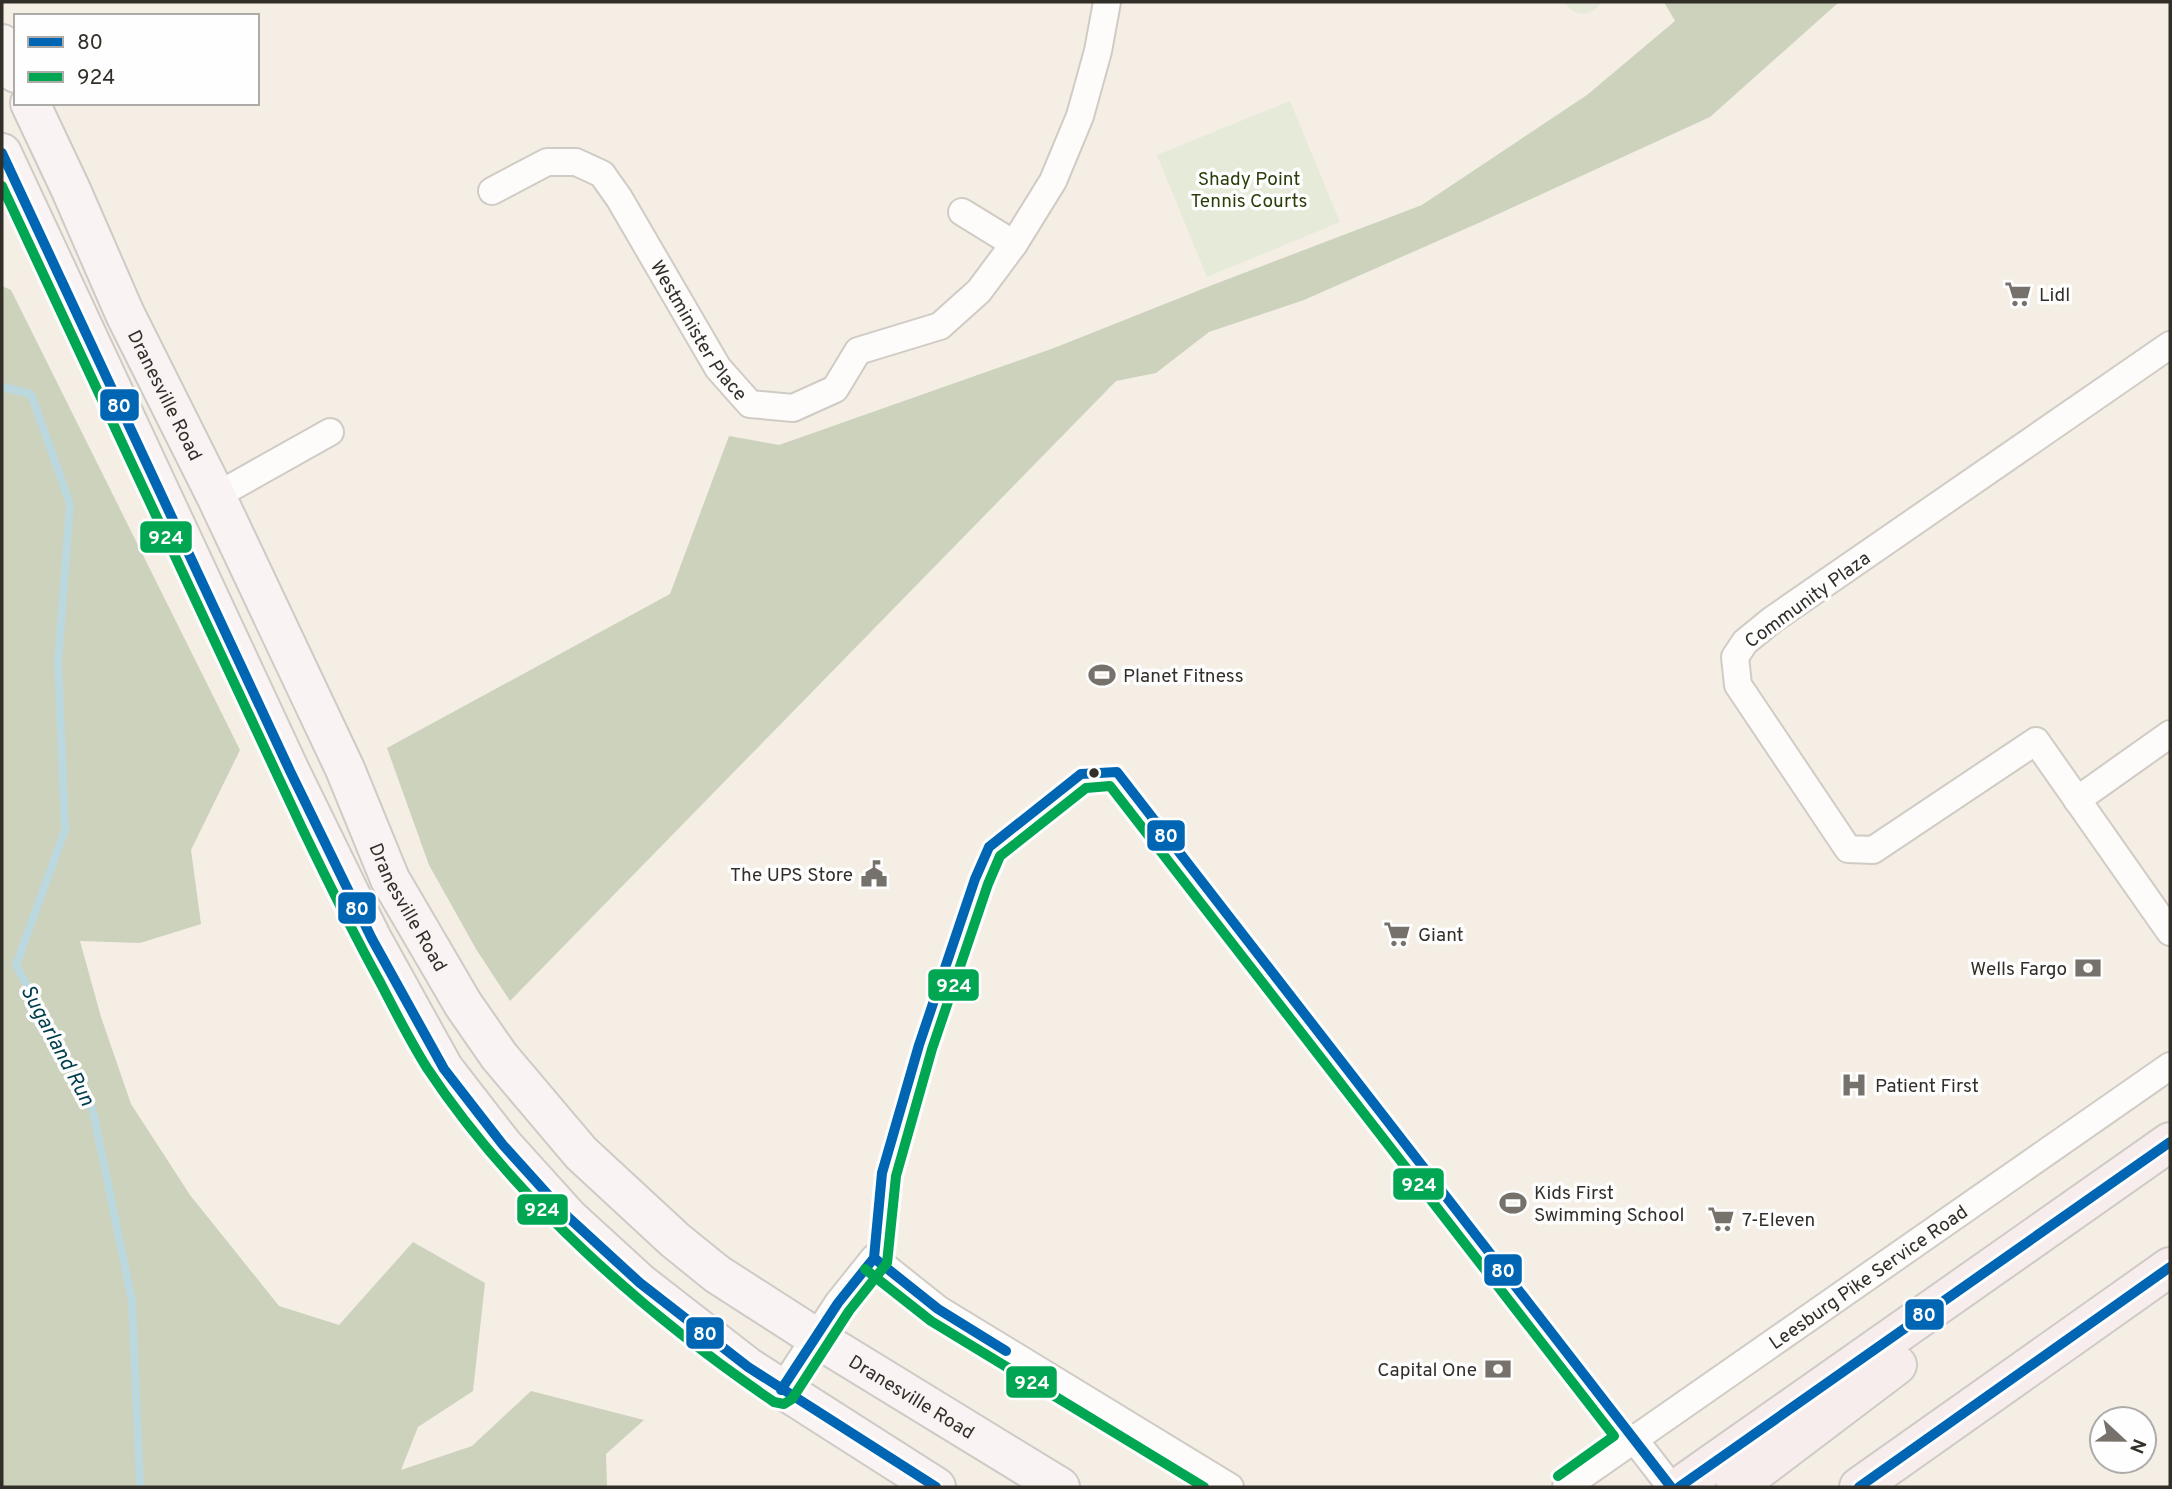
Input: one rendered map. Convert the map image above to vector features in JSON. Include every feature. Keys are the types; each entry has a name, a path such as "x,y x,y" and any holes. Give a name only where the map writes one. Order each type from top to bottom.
{"highway":[{"path":"1679,1487 2170,1142"},
{"path":"1736,1487 1896,1366 2038,1236"},
{"path":"1859,1487 2170,1267"}],"main road":[{"path":"2,44 14,69"},
{"name":"Dranesville Road","path":"31,105 125,314 216,495 345,769 390,878 463,1004 491,1046 580,1153 674,1240 717,1274 1060,1487"},
{"path":"2,153 290,771 372,939 444,1069 503,1145 569,1218 640,1283 781,1390 936,1487"}],"street":[{"name":"Westminister Place","path":"492,191 547,162 576,162 602,174 619,198 718,368 750,404 793,408 835,389 858,351 940,326 979,291 1014,244 1053,181 1080,116 1098,51 1107,2"},
{"path":"962,212 1014,244"},
{"name":"Community Plaza","path":"2170,345 1783,612 1745,642 1735,657 1738,685 1848,849 1873,850 2036,741 2170,932"},
{"path":"216,495 330,432"},
{"path":"2077,800 2170,734"},
{"name":"Leesburg Pike Service Road","path":"1566,1487 2170,1066"},
{"path":"781,1390 815,1337 874,1258 939,1309 1230,1487"},
{"path":"1634,1439 1671,1487"}],"green space":[{"path":"1564,2 1601,2 1593,11 1583,14 1573,11"},
{"path":"1664,2 1839,2 1710,117 1304,300 1209,332 1156,373 1116,381 510,1001 476,949 429,865 387,748 670,594 729,436 779,445 1054,348 1422,205 1587,95 1675,21"},
{"name":"Shady Point Tennis Courts","path":"1290,101 1340,222 1207,277 1157,155"},
{"path":"2,286 11,290 240,750 191,850 201,924 140,943 80,941 101,1017 131,1104 190,1195 279,1306 339,1325 413,1242 485,1283 473,1391 418,1427 401,1470 472,1446 531,1391 644,1420 606,1454 607,1487 2,1487"}],"waterway":[{"name":"Sugarland Run","path":"2,387 31,394 70,504 58,662 65,830 16,965 93,1111 132,1301 140,1487"}],"transit line":[{"name":"80","path":"2,153 290,771 372,939 444,1069 503,1145 569,1218 640,1283 748,1367 936,1487"},
{"name":"924","path":"2,186 302,828 415,1048 461,1116 541,1208 585,1251 678,1331 774,1402 784,1404 792,1399 849,1311 887,1263 896,1176 932,1049 1000,856 1086,788 1110,786 1614,1436 1558,1476"},
{"name":"80","path":"781,1390 838,1303 874,1258 882,1173 919,1045 975,879 989,847 1081,774 1117,772 1671,1487"},
{"name":"80","path":"1679,1487 2170,1142"},
{"name":"80","path":"874,1258 938,1309 1006,1351"},
{"name":"80","path":"1859,1487 2170,1267"},
{"name":"924","path":"865,1269 931,1321 1204,1487"}],"place":[{"name":"Lidl","path":"2018,294"},
{"name":"Planet Fitness","path":"1102,675"},
{"name":"The UPS Store","path":"874,874"},
{"name":"Giant","path":"1397,934"},
{"name":"Wells Fargo","path":"2088,968"},
{"name":"Patient First","path":"1854,1085"},
{"name":"Kids First Swimming School","path":"1513,1203"},
{"name":"7-Eleven","path":"1721,1219"},
{"name":"Capital One","path":"1498,1369"}]}
